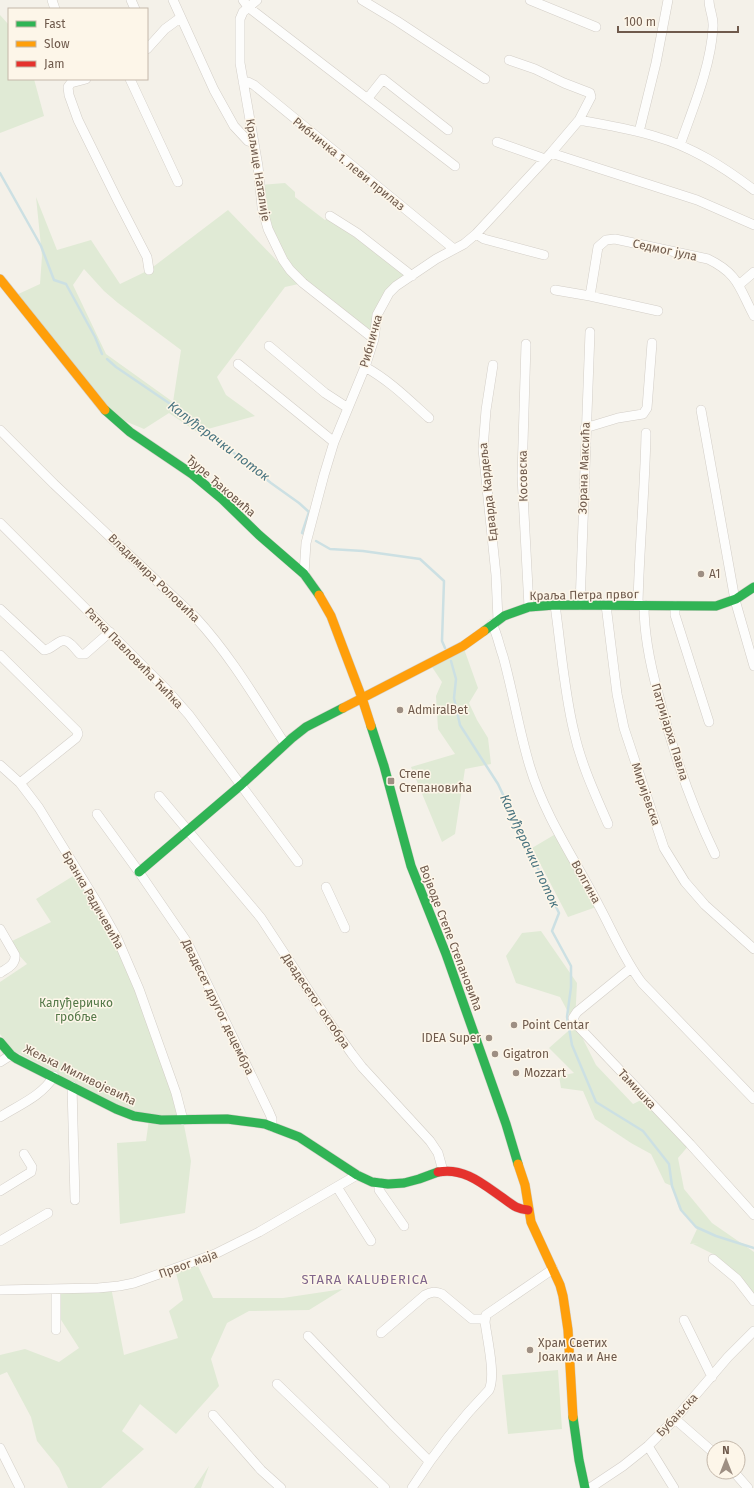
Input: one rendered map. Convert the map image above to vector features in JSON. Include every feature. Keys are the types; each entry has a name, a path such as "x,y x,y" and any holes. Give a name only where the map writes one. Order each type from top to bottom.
{"street":[{"path":"173,0 214,90 234,126 248,141 254,143"},
{"path":"245,4 257,0"},
{"path":"362,0 397,21 485,79"},
{"path":"530,0 596,26"},
{"path":"638,132 656,63 668,0"},
{"path":"680,145 702,82 711,46 713,17 709,8 709,0"},
{"path":"245,4 455,166"},
{"name":"Краљице Наталије","path":"245,4 239,27 240,63 258,166 264,214 274,243 290,270 303,283 374,339"},
{"path":"148,44 180,18"},
{"name":"Рибничка","path":"304,574 306,544 324,475 334,442 365,367 374,339 377,315 389,293 396,286 476,234 579,120 591,97 590,93 564,83 535,69 509,60"},
{"path":"368,98 383,79 448,130"},
{"path":"79,80 71,83 68,87 69,96 117,199 147,257 149,270"},
{"path":"130,80 178,182"},
{"name":"Рибничка 1. леви прилаз","path":"243,82 248,82 254,85 303,127 454,249"},
{"path":"579,120 659,137 680,145 723,168 754,190"},
{"path":"497,142 697,200 754,225"},
{"path":"330,216 362,237 412,276"},
{"path":"476,234 484,239 544,255"},
{"name":"Седмог јула","path":"590,296 598,247 601,243 610,239 708,260 728,271 740,284 754,316"},
{"path":"740,284 754,272"},
{"name":"Ђуре Ђаковића","path":"0,279 108,414 130,432 192,474 222,499 259,536 304,574 323,600 331,616 362,698"},
{"path":"555,290 658,311"},
{"name":"Зорана Максића","path":"580,605 585,428 590,332"},
{"path":"585,428 618,418 643,414 646,411 648,408 652,343"},
{"name":"Косовска","path":"526,344 522,476 529,607"},
{"path":"269,346 325,393 348,408"},
{"path":"238,364 334,442"},
{"name":"Едварда Кардеља","path":"493,365 486,410 483,448 496,575 495,622"},
{"path":"365,367 392,386 429,418"},
{"path":"701,410 735,600 754,666"},
{"name":"Владимира Роловића","path":"0,430 54,484 196,618 214,638 230,660 285,744"},
{"name":"Патријарха Павла","path":"646,433 644,505 641,533 641,605 647,646 665,723 690,798 715,854"},
{"name":"Ратка Павловића Ћићка","path":"0,523 110,632 167,690 189,715 298,862"},
{"name":"Краља Петра првог","path":"139,872 306,727 463,646 495,622 512,612 529,607 555,605 716,606 727,604 735,600 754,587"},
{"path":"555,605 574,733 587,776 608,824"},
{"name":"Миријевска","path":"606,605 617,694 624,728 664,848 685,882 705,904 754,949"},
{"path":"675,606 675,615 709,722"},
{"path":"0,609 44,650 49,650 60,641 64,640 78,652 82,654 87,653 110,632"},
{"name":"Волгина","path":"495,622 496,632 526,753 536,784 556,827 631,968 642,982 754,1099"},
{"path":"0,655 77,731 78,734 76,738 20,783"},
{"name":"Војводе Степе Степановића","path":"362,698 384,766 405,849 446,954 504,1116 524,1181 528,1210 535,1232 560,1285 567,1310 574,1426 577,1450 585,1488"},
{"name":"Бранка Радичевића","path":"0,764 20,783 39,808 98,904 125,955 139,989 176,1093 183,1120"},
{"name":"Двадесетог октобра","path":"159,796 261,918 332,1026 362,1067 436,1148 443,1171"},
{"name":"Двадесет другог децембра","path":"97,814 187,942 269,1112 272,1119 272,1126"},
{"path":"326,887 345,928"},
{"path":"0,929 15,955 15,960 14,964 0,973"},
{"name":"Тамишка","path":"631,968 577,1012 573,1018 575,1023 690,1144 754,1215"},
{"name":"Жељка Миливојевића","path":"0,1042 11,1055 134,1116 161,1120 227,1119 272,1126 305,1141 366,1180 378,1183 404,1183 443,1171 456,1171 469,1175 481,1182 518,1209 528,1210"},
{"path":"0,1062 11,1055"},
{"path":"0,1118 47,1086 54,1076"},
{"path":"72,1086 75,1200"},
{"path":"0,1191 31,1172 32,1167 24,1154"},
{"name":"Првог маја","path":"0,1290 119,1286 134,1283 215,1254 250,1237 357,1175"},
{"path":"378,1183 378,1190 404,1226"},
{"path":"337,1187 371,1241"},
{"path":"0,1241 48,1214"},
{"path":"713,1258 737,1279 754,1300"},
{"path":"412,1488 429,1461 491,1386 492,1373 485,1319 488,1313 553,1269"},
{"path":"56,1289 56,1330"},
{"path":"381,1333 425,1295 431,1292 442,1294 472,1319 485,1319"},
{"path":"684,1320 712,1377"},
{"name":"Бубањска","path":"590,1488 623,1466 648,1446 676,1420 728,1357 754,1331"},
{"path":"308,1336 429,1461"},
{"path":"277,1384 385,1488"},
{"path":"213,1415 261,1470 281,1488"},
{"path":"676,1420 706,1446"},
{"path":"648,1446 674,1488"},
{"path":"0,1448 20,1488"},
{"path":"741,1480 748,1488"}],"green space":[{"path":"0,15 8,24 8,80 34,80 44,116 0,133"},
{"path":"285,183 295,192 295,197 325,220 328,218 405,274 389,293 374,339 303,283 285,287 217,377 226,395 255,416 197,432 169,413 144,429 108,414 14,296 40,284 42,256 36,197 57,250 91,240 120,284 149,270 228,210 285,269 274,243 260,185","holes":["84,269 104,291 181,350 173,402 106,354 73,285"]},
{"path":"463,646 478,688 469,703 488,738 491,764 465,769 455,834 442,842 411,767 455,754 438,729 436,696 442,682 430,664"},
{"path":"559,832 599,906 568,917 532,848"},
{"name":"Калуђеричко гробље","path":"78,873 117,938 179,1115 153,1116 121,1107 12,1050 0,1034 0,982 27,964 8,943 51,922 36,899"},
{"path":"541,931 577,983 575,1023 596,1065 633,1104 645,1098 690,1144 678,1158 684,1189 712,1223 754,1252 754,1298 715,1255 693,1244 699,1243 690,1244 697,1229 679,1208 672,1186 665,1183 651,1154 631,1143 595,1119 583,1091 561,1088 559,1076 574,1073 549,1048 575,1025 560,997 516,983 506,956 522,933"},
{"path":"149,1119 183,1120 191,1161 185,1213 120,1224 117,1143 146,1141"},
{"path":"196,1262 213,1298 283,1298 343,1289 309,1310 249,1311 227,1323 211,1359 219,1386 176,1434 140,1404 122,1431 144,1449 101,1488 68,1488 59,1468 37,1441 31,1417 7,1372 0,1375 0,1355 25,1349 59,1362 79,1348 56,1312 56,1289 111,1287 124,1355 178,1338 169,1311 183,1300 175,1269"},
{"path":"558,1370 562,1429 508,1434 502,1375"},
{"path":"209,1466 201,1488 194,1488 196,1485"}],"waterway":[{"name":"Калуђерачки поток","path":"0,173 41,246 54,280 66,284 95,337 102,354"},
{"name":"Калуђерачки поток","path":"107,359 116,367 188,416 271,483 299,503 309,512 302,533 304,534"},
{"name":"Калуђерачки поток","path":"316,541 330,549 363,551 420,559 444,581 442,641 445,648"},
{"name":"Калуђерачки поток","path":"451,661 456,679 454,698 460,725 498,784 559,913 552,931 571,966 571,987 567,1017 572,1045 596,1102 643,1131 669,1164 672,1186 681,1210 696,1227 716,1236 754,1248"}],"traffic: fast":[{"path":"105,410 130,432 192,474 222,499 259,535 304,574 319,595"},
{"path":"484,631 504,616 529,607 555,605 716,606 736,599 754,587"},
{"path":"139,872 241,785 292,738 306,727 343,708"},
{"path":"371,726 384,766 411,866 446,954 506,1124 518,1164"},
{"path":"0,1042 11,1055 17,1059 116,1109 134,1116 161,1120 227,1119 265,1124 299,1137 357,1175 372,1182 388,1184 404,1183 438,1172"},
{"path":"573,1417 579,1460 585,1488"}],"traffic: slow":[{"path":"0,279 105,410"},
{"path":"319,595 331,616 371,726"},
{"path":"343,708 463,646 484,631"},
{"path":"518,1164 525,1185 531,1222 560,1285 563,1296 568,1330 573,1417"}],"traffic: jam":[{"path":"438,1172 447,1171 465,1174 480,1182 520,1209 528,1210"}],"place":[{"name":"A1","path":"701,574"},
{"name":"AdmiralBet","path":"400,710"},
{"name":"Степе Степановића","path":"391,781"},
{"name":"Point Centar","path":"514,1025"},
{"name":"IDEA Super","path":"489,1038"},
{"name":"Gigatron","path":"495,1054"},
{"name":"Mozzart","path":"516,1073"},
{"name":"Храм Светих Јоакима и Ане","path":"530,1350"}],"district":[{"name":"STARA KALUĐERICA","path":"365,1279"}]}
